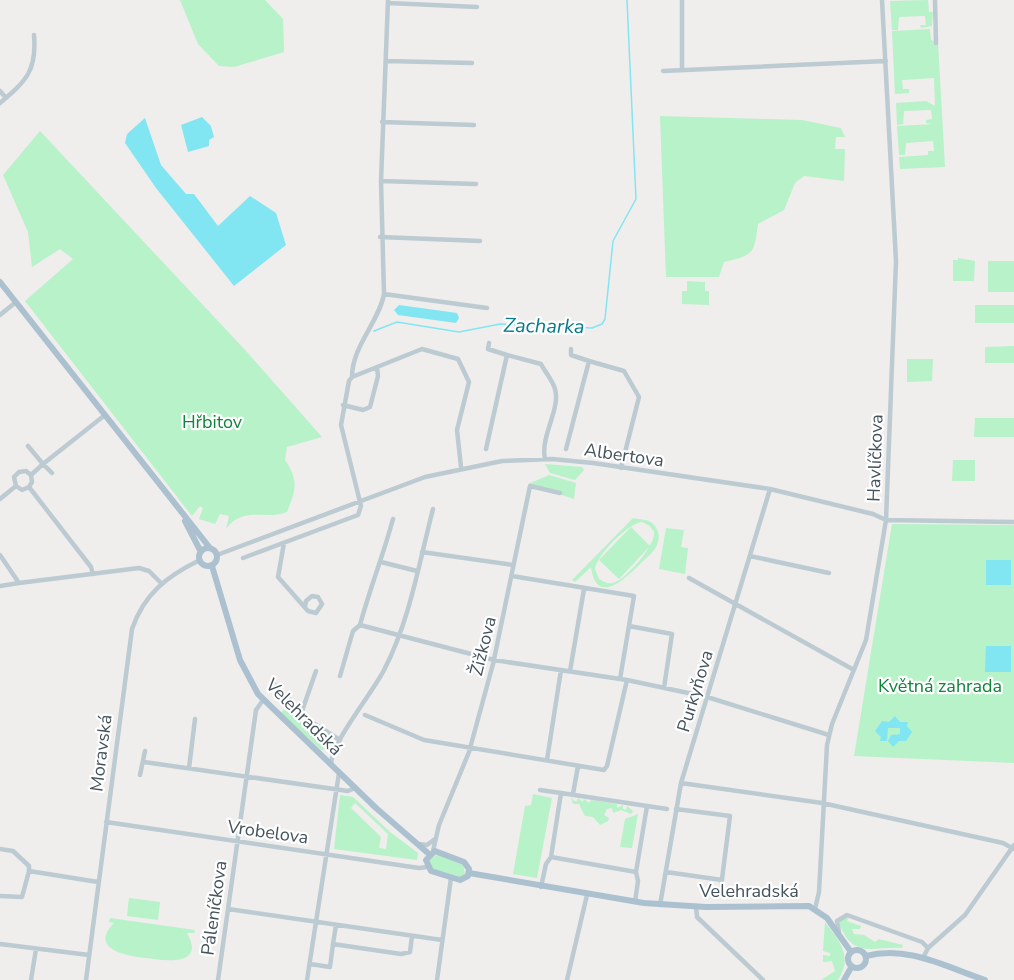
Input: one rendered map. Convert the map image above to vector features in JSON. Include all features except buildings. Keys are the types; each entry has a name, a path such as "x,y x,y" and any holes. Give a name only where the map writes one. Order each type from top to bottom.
{"main road":[{"path":"0,282 177,508 217,555 217,560 212,566 205,566 200,560 201,552 198,543 177,508"},
{"path":"201,552 210,548"},
{"name":"Velehradská","path":"212,566 240,660 263,700 416,844 431,853"},
{"path":"451,878 434,873 427,867 426,860 431,853 443,852 467,864 469,873"},
{"name":"Velehradská","path":"451,878 463,879 469,873 587,895 660,905 803,905 815,909"},
{"path":"815,909 840,935 851,952"},
{"path":"851,952 860,950 866,956"},
{"path":"851,952 848,959 852,966"},
{"path":"866,956 891,952 923,958 985,980"},
{"path":"852,966 862,966 866,956"},
{"path":"844,980 852,966"}],"street":[{"path":"682,0 682,70"},
{"name":"Havlíčkova","path":"815,909 819,892 822,803 829,735 866,640 886,520 896,261 882,0"},
{"path":"934,0 936,43"},
{"path":"243,558 358,515 361,510 341,425 343,405 354,362 380,310 384,294 380,237 382,122 388,2 477,7"},
{"path":"0,103 24,83 31,69 35,52 34,35"},
{"path":"386,60 472,63"},
{"path":"663,71 886,61"},
{"path":"0,91 6,98"},
{"path":"382,122 474,125"},
{"path":"381,181 476,184"},
{"path":"380,237 480,241"},
{"path":"384,294 487,308"},
{"path":"0,315 16,302"},
{"path":"489,343 488,349 541,364 555,389 554,403 542,447 545,459"},
{"path":"352,377 422,349 458,359 469,382 457,429 461,468"},
{"path":"571,349 571,355 624,371 639,397 621,468"},
{"path":"486,449 507,355"},
{"path":"566,449 589,360"},
{"path":"343,405 368,409 378,376 377,368"},
{"path":"31,475 105,415"},
{"path":"28,446 52,473"},
{"name":"Albertova","path":"217,555 431,474 502,461 545,459 770,489 873,514 886,520 1014,522"},
{"path":"26,471 31,475 32,482 29,488 22,490 16,486 14,480 16,474 26,471"},
{"path":"0,499 16,486"},
{"name":"Žižkova","path":"431,853 439,825 470,748 494,660 530,486 560,493"},
{"path":"29,488 91,567 93,574"},
{"name":"Purkyňova","path":"660,905 681,783 770,489"},
{"path":"331,765 333,751 375,686 401,635 433,509"},
{"path":"340,676 353,631 360,625 375,569 381,562 393,519"},
{"path":"284,543 278,577 305,606"},
{"path":"422,552 513,564"},
{"path":"0,555 19,583"},
{"path":"750,555 829,573"},
{"name":"Moravská","path":"86,980 130,638 141,606 161,583 200,560"},
{"path":"381,562 417,571"},
{"path":"0,586 143,568 161,583"},
{"path":"512,576 634,596 620,679"},
{"path":"689,578 854,670"},
{"path":"570,671 584,588"},
{"path":"360,625 494,660 627,680 707,698 829,735"},
{"path":"628,626 672,634 664,688"},
{"path":"547,760 561,670"},
{"path":"302,711 316,671"},
{"path":"365,715 424,740 602,770 607,768 627,680"},
{"path":"273,683 313,723 340,740"},
{"name":"Páleníčkova","path":"218,980 256,710 263,700"},
{"path":"189,768 195,719"},
{"path":"140,775 145,751"},
{"path":"318,753 324,755 333,751"},
{"path":"144,762 349,791 355,788"},
{"path":"573,794 578,766"},
{"path":"307,980 339,773"},
{"path":"681,783 822,803 1013,847 965,915 928,948 923,958"},
{"path":"540,790 667,809"},
{"path":"541,887 546,864 551,857 561,792"},
{"path":"635,902 638,881 636,872 647,806"},
{"path":"676,809 730,816 721,887"},
{"name":"Vrobelova","path":"106,822 419,868 427,867"},
{"path":"416,844 428,845 437,837 443,852"},
{"path":"0,849 13,851 29,866 22,897 0,896"},
{"path":"551,857 636,872"},
{"path":"29,871 98,882"},
{"path":"666,872 722,880"},
{"path":"436,980 451,878"},
{"path":"567,980 587,895"},
{"path":"696,906 697,917 763,980"},
{"path":"228,909 442,940"},
{"path":"840,935 837,921 847,915 922,942 928,948"},
{"path":"310,964 330,968 336,925"},
{"path":"333,944 407,954 410,952 412,936"},
{"path":"0,944 89,955"},
{"path":"31,980 36,949"}],"green space":[{"path":"180,0 265,0 283,19 284,52 234,67 219,66 198,44"},
{"path":"928,0 929,12 933,12 932,26 921,28 920,25 926,25 925,16 899,17 898,30 892,30 890,1"},
{"path":"930,29 931,40 938,43 945,167 900,169 899,157 928,155 928,151 934,151 933,141 906,143 905,155 899,155 897,126 933,124 926,123 926,120 932,119 931,110 904,111 903,124 897,125 896,103 926,101 935,106 934,78 902,80 903,89 909,89 909,93 895,94 892,31"},
{"path":"660,116 802,120 841,128 845,137 836,137 835,149 845,149 844,181 804,176 795,183 784,210 758,224 751,252 724,262 719,277 666,277"},
{"name":"Hřbitov","path":"40,131 246,351 322,437 287,447 285,460 295,485 287,512 240,517 226,529 229,516 220,514 215,524 199,519 203,508 200,506 192,516 25,301 73,259 60,249 32,267 28,232 3,175"},
{"path":"958,258 975,261 974,281 953,281 953,260 958,260"},
{"path":"988,261 1014,261 1014,292 988,292"},
{"path":"687,281 705,282 705,291 709,291 709,305 682,304 682,291 687,291"},
{"path":"975,305 1014,305 1014,323 975,323"},
{"path":"1014,346 1014,363 985,363 985,347"},
{"path":"907,359 933,359 932,381 907,382"},
{"path":"975,418 1014,418 1014,437 974,437"},
{"path":"953,460 975,460 975,481 952,481"},
{"path":"545,464 582,467 584,470 575,480 550,473"},
{"path":"549,475 576,483 574,499 528,484"},
{"path":"633,518 649,521 657,528 659,537 655,548 620,582 605,587 599,585 594,579 591,567 575,582 572,580","holes":["642,522 650,526 654,532 653,538 632,569 613,583 599,579 595,569 597,563 614,541 636,524"]},
{"name":"Květná zahrada","path":"892,524 1014,525 1014,763 854,756"},
{"path":"631,527 650,546 619,579 599,560"},
{"path":"666,528 684,530 681,547 688,548 685,574 659,569"},
{"path":"287,706 306,727 328,740 332,748 321,750 281,713"},
{"path":"533,794 552,798 537,878 513,874 525,806 531,805"},
{"path":"340,795 353,797 390,832 418,853 417,860 334,849","holes":["355,803 388,834 386,849 379,848 381,837 351,808"]},
{"path":"571,797 574,801 578,798 589,803 591,800 617,804 617,808 623,805 623,809 626,810 627,806 633,811 636,807 631,814 621,810 613,813 612,808 607,809 604,815 609,818 608,821 600,825 593,817 585,816 579,804 573,804"},
{"path":"638,814 632,848 620,847 625,819"},
{"path":"438,854 463,865 465,874 460,877 433,869 429,860"},
{"path":"129,898 160,902 158,920 127,916"},
{"path":"849,917 847,921 861,926 860,929 852,929 854,934 864,935 875,942 879,939 903,945 902,948 865,949 857,947 845,935 839,923 840,920"},
{"path":"110,918 195,930 194,933 187,933 191,951 181,959 173,960 121,953 108,945 106,940 107,932 114,923 109,922"},
{"path":"825,922 843,949 844,964 838,980 821,980 835,971 832,961 823,962 823,955 830,956 830,953 823,951"}],"water":[{"path":"202,117 211,126 214,137 209,140 209,146 188,152 181,125"},
{"path":"145,118 161,165 186,194 194,194 218,226 250,196 276,213 286,245 234,286 156,188 125,143 127,134"},
{"path":"399,305 457,313 459,318 456,323 398,315 394,310"},
{"path":"986,560 1011,560 1011,585 986,585"},
{"path":"986,646 1011,646 1011,672 985,672"},
{"path":"895,716 900,722 908,722 907,726 912,732 906,741 899,741 893,747 888,741 891,735 900,734 900,728 888,728 887,741 880,741 881,737 875,731 882,721 889,722"}],"waterway":[{"name":"Zacharka","path":"374,331 397,322 459,332 500,324 592,328 602,324 605,319 613,241 636,199 627,0"}]}
